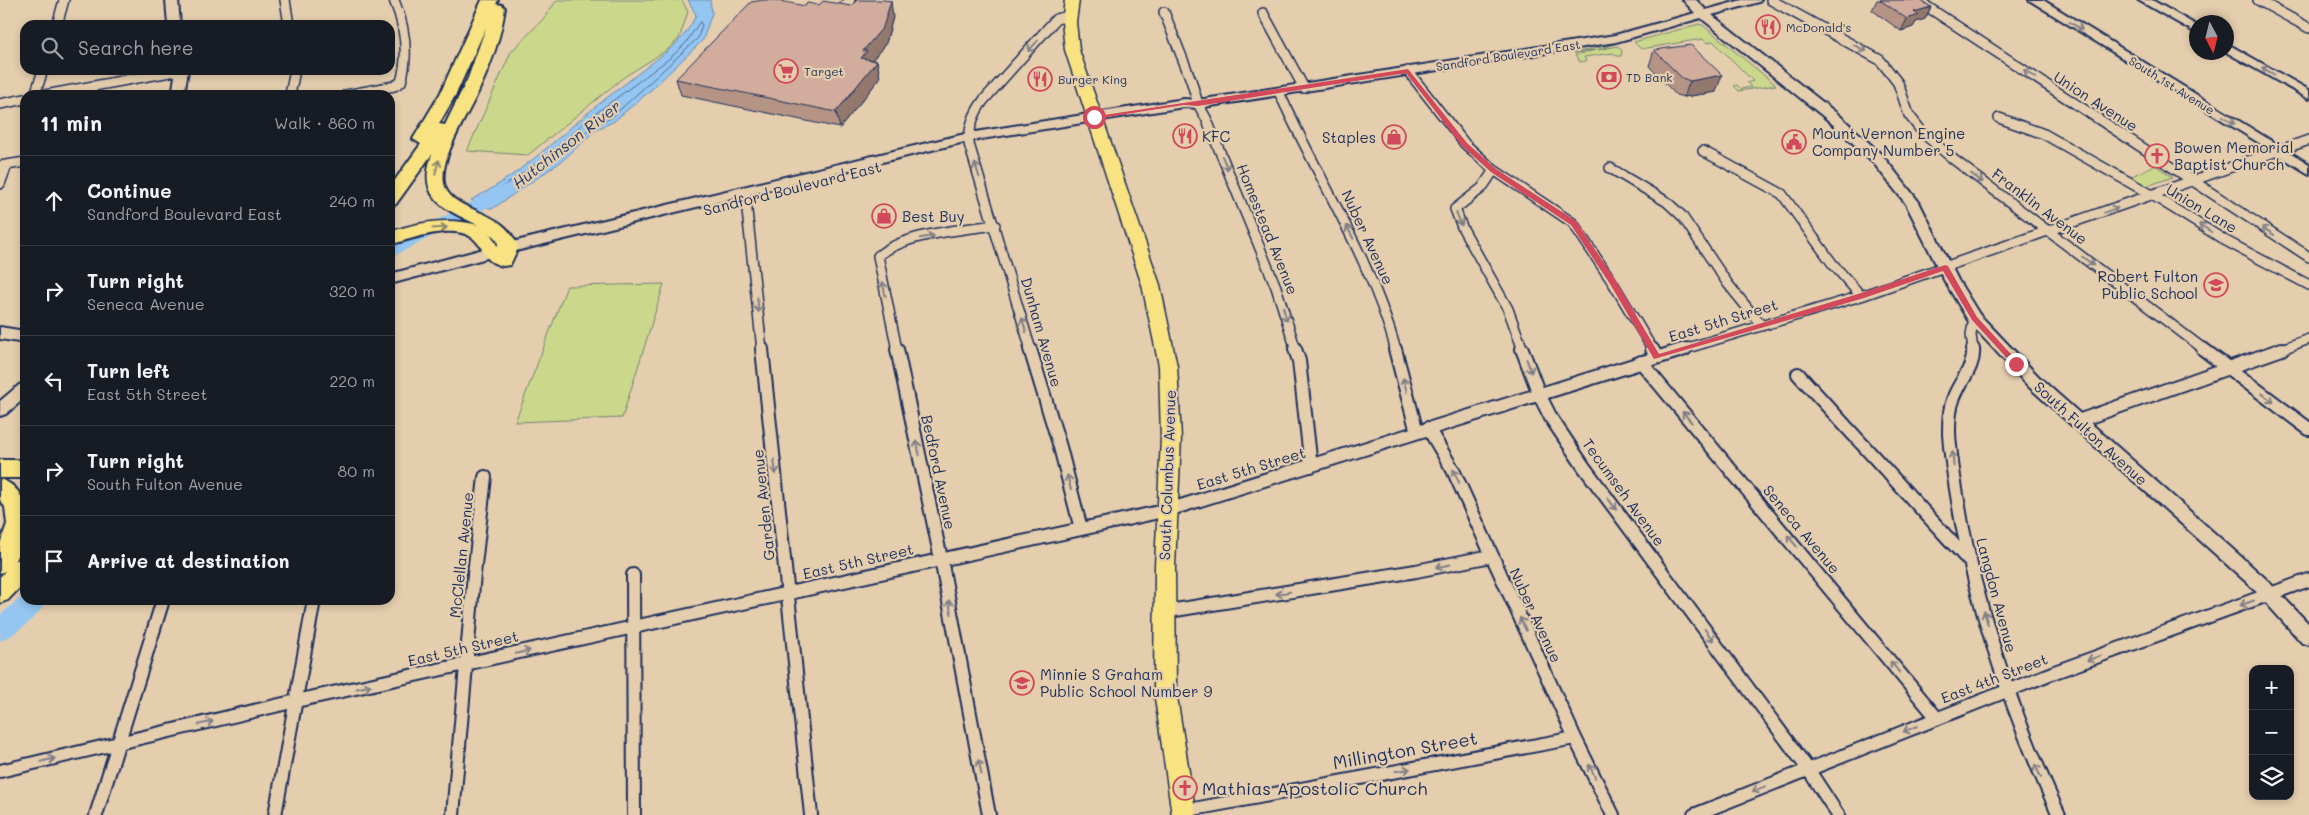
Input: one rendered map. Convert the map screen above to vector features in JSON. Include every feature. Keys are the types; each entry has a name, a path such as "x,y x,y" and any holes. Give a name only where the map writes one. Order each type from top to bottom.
{"highway":[{"path":"395,177 422,140 437,114 496,2"},
{"path":"395,193 428,149 450,113 496,2"},
{"path":"496,2 495,28 473,87 435,168 434,180 438,191 446,202 482,228 486,239 501,253"},
{"path":"398,236 444,227 482,228"},
{"path":"0,469 20,469"},
{"path":"0,488 15,500 19,517 15,540 0,563"},
{"path":"0,574 20,553"},
{"path":"0,593 20,571"}],"main road":[{"name":"South Columbus Avenue","path":"1071,8 1072,50 1151,285 1165,344 1170,385 1171,438 1163,612 1165,691 1183,813"}],"street":[{"path":"58,20 64,0"},
{"path":"172,0 174,20"},
{"path":"285,0 288,20"},
{"path":"373,90 394,86 401,82 406,49 398,8 394,0"},
{"path":"838,13 850,0"},
{"name":"South Fulton Avenue","path":"1689,0 1834,118 1877,158 1912,202 1945,268 1974,318 2034,383 2270,596 2309,637"},
{"name":"Sandford Boulevard East","path":"395,278 969,141 1095,120 1188,111 1198,104 1616,38 1755,0"},
{"name":"Franklin Avenue","path":"1771,0 1880,60 1898,83 1909,115 1923,134 1953,159 2309,429"},
{"name":"Union Avenue","path":"1917,0 2309,258"},
{"name":"South 1st Avenue","path":"2035,0 2309,170"},
{"path":"2144,0 2189,26"},
{"path":"2258,0 2309,28"},
{"path":"969,141 970,122 984,100 1056,19 1071,8"},
{"name":"Homestead Avenue","path":"1164,12 1191,80 1198,104 1206,118 1276,287 1298,361 1311,466"},
{"path":"1263,13 1304,88"},
{"path":"2234,52 2309,95"},
{"path":"1408,71 1465,144 1494,170 1574,223 1613,283 1657,357"},
{"path":"37,90 41,75"},
{"path":"72,90 154,75"},
{"path":"179,90 180,75"},
{"path":"291,90 294,75"},
{"name":"Nuber Avenue","path":"1279,92 1361,254 1376,288 1392,330 1422,430 1453,470 1575,738 1614,815"},
{"path":"0,104 20,100"},
{"name":"Union Lane","path":"1999,118 2044,134 2152,195 2226,241 2309,285"},
{"name":"East 5th Street","path":"0,771 296,701 1168,510 1657,357 1861,296 2194,182 2309,140"},
{"name":"Dunham Avenue","path":"969,141 1057,438 1081,529"},
{"path":"1703,151 1782,194 1832,263 1861,296"},
{"path":"0,184 3,166 20,163"},
{"path":"1610,168 1666,202 1688,223 1728,284 1762,326"},
{"name":"Tecumseh Avenue","path":"1494,170 1482,188 1456,209 1462,227 1508,309 1540,394 1552,418 1584,467 1808,769 1838,815"},
{"name":"Garden Avenue","path":"746,195 811,815"},
{"name":"Bedford Avenue","path":"989,815 941,559 878,256 889,248 904,242 995,225"},
{"name":"Sandford Boulevard East","path":"395,286 501,253"},
{"name":"Langdon Avenue","path":"1974,318 1970,335 1973,355 1962,384 1953,398 1950,422 1955,482 1968,560 2007,690 2036,766 2060,815"},
{"path":"0,333 20,336"},
{"path":"2078,421 2309,339"},
{"name":"Seneca Avenue","path":"1641,362 1937,718"},
{"path":"1798,374 1968,560"},
{"path":"0,410 20,393"},
{"name":"McClellan Avenue","path":"453,815 485,477"},
{"path":"1163,612 1416,571 1491,556"},
{"path":"633,575 634,815"},
{"name":"East 4th Street","path":"1694,815 2007,690 2270,596 2309,580"},
{"path":"96,815 160,605"},
{"path":"275,815 313,605"},
{"name":"Millington Street","path":"1183,813 1575,738"}],"green space":[{"path":"557,0 682,0 688,12 679,39 667,50 624,77 528,155 467,151 511,52 543,19"},
{"path":"1699,24 1704,26 1776,85 1739,91 1734,86 1737,85 1741,89 1751,87 1747,83 1753,81 1713,41 1707,43 1703,39 1641,49 1634,42"},
{"path":"1615,44 1598,50 1618,46 1622,51 1621,56 1613,53 1584,57 1586,61 1580,62 1575,55 1596,50 1574,53"},
{"path":"2155,165 2173,177 2144,187 2128,178"},
{"path":"664,284 622,418 515,422 567,286"}],"water":[{"path":"688,0 710,0 712,13 703,40 651,90 613,122 597,129 562,161 492,209 471,200 530,162 591,110 674,46 686,33 696,15"}],"building":[{"name":"Target","path":"775,0 805,6 807,3 819,5 823,1 851,6 857,0 891,1 883,27 863,51 867,51 861,58 877,61 836,112 676,79 751,2"},
{"path":"1880,0 1920,0 1931,7 1914,12 1919,15 1907,19"},
{"path":"1691,45 1722,75 1690,81 1682,78 1654,50"}],"waterway":[{"name":"Hutchinson River","path":"395,249 507,190"},
{"name":"Hutchinson River","path":"0,630 29,605"}],"place":[{"name":"McDonald's","path":"1768,27"},
{"name":"Target","path":"786,71"},
{"name":"TD Bank","path":"1609,77"},
{"name":"Burger King","path":"1040,79"},
{"name":"KFC","path":"1185,136"},
{"name":"Staples","path":"1394,137"},
{"name":"Mount Vernon Engine Company Number 5","path":"1794,142"},
{"name":"Bowen Memorial Baptist Church","path":"2157,156"},
{"name":"Best Buy","path":"884,216"},
{"name":"Robert Fulton Public School","path":"2216,285"},
{"name":"Minnie S Graham Public School Number 9","path":"1022,683"},
{"name":"Mathias Apostolic Church","path":"1185,788"}],"route":[{"path":"1094,117 1184,103 1198,104 1408,71 1447,124 1465,144 1494,170 1574,223 1613,283 1657,357 1861,296 1945,268 1974,318 2016,364"}]}
